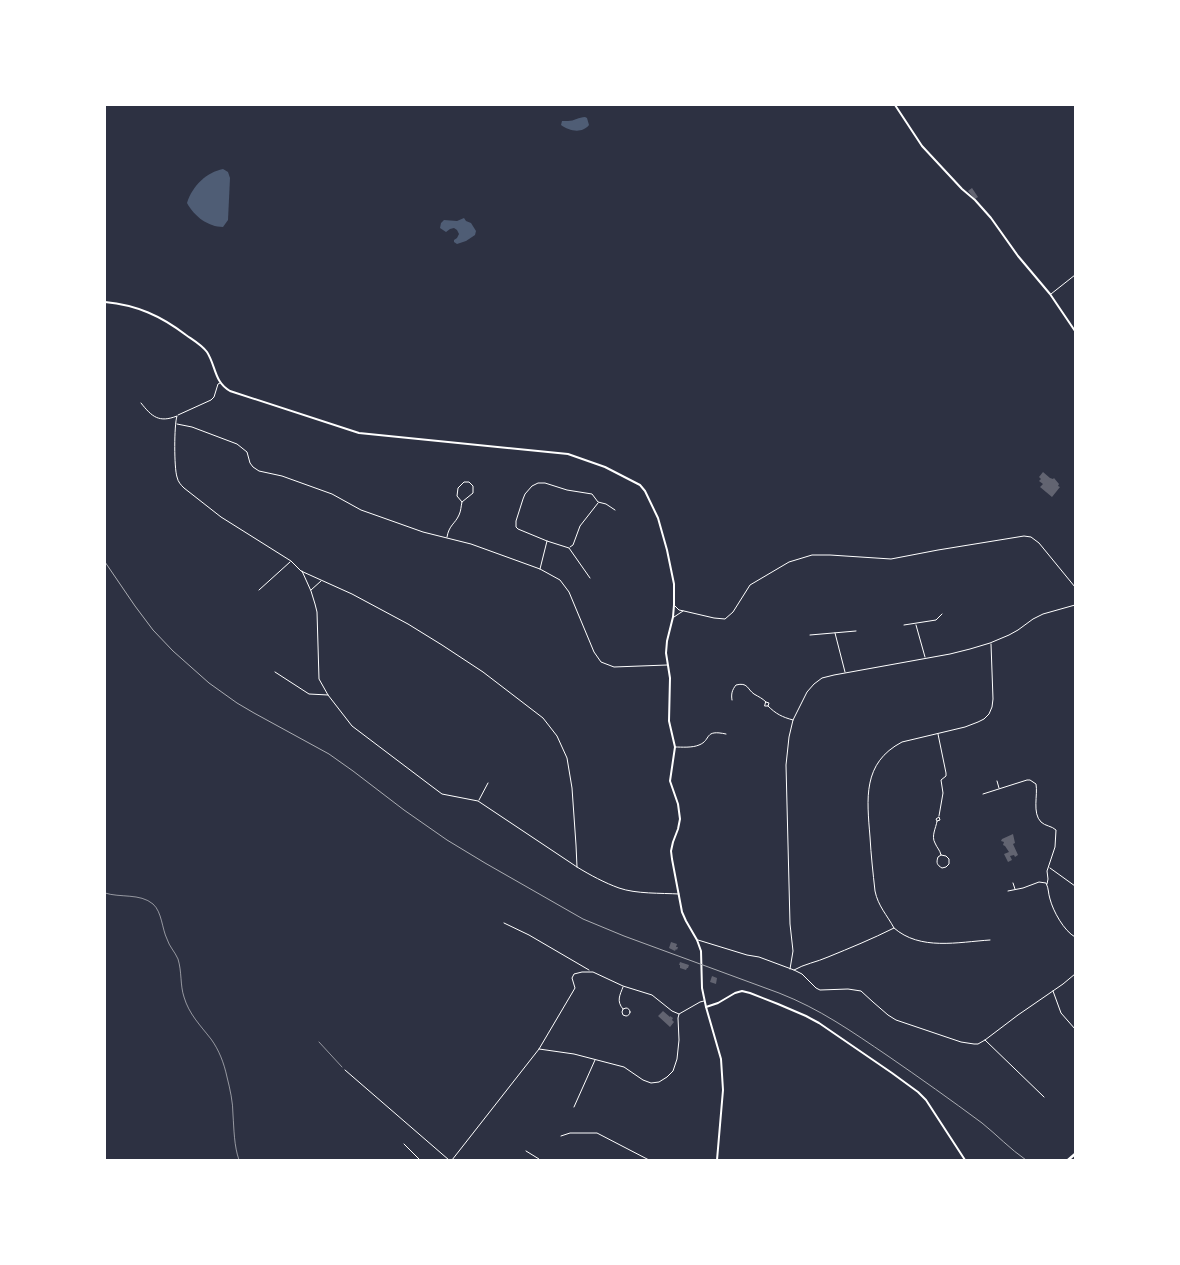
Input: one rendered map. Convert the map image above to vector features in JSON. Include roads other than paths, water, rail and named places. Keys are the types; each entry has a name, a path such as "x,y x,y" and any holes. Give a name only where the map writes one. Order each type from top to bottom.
{"highway":[{"path":"1068,1160 1075,1154"}],"main road":[{"path":"895,105 922,146 986,212 1018,256 1050,294 1075,331"},
{"path":"105,302 150,313 170,324 204,350 220,383 230,391 359,433 499,446 576,456 605,467 640,485 658,518 674,584 673,617 666,647 670,678 669,721 675,747 670,781 678,804 680,819 671,852 682,912 697,940 702,959 701,973 704,1000 721,1059 723,1090 717,1160"},
{"path":"706,1006 718,1003 742,991 812,1019 918,1092 926,1100 965,1160"}],"street":[{"path":"1050,294 1075,275"},
{"path":"141,403 151,414 158,418 168,419 212,400 220,383"},
{"path":"177,416 175,423 176,472 180,484 221,518 291,561 301,571 311,591 317,612 319,678 328,695 352,726 442,794 478,801 577,867 620,889 679,894"},
{"path":"175,423 192,427 237,444 247,452 253,467 259,470 332,494 361,510 423,532 471,544 540,569 556,577 567,588 594,652 602,662 614,667 668,666"},
{"path":"447,537 451,526 459,515 462,502 473,493 473,486 469,482 464,482 458,488 457,496 462,502"},
{"path":"590,578 569,548 547,542 516,527 523,499 532,486 538,483 545,483 594,496 598,502 606,504 615,510"},
{"path":"569,548 573,544 580,526 598,502"},
{"path":"674,605 679,610 718,619 725,618 734,612 750,585 789,562 812,555 891,559 1024,536 1030,536 1039,543 1075,588"},
{"path":"540,569 547,542"},
{"path":"259,590 291,561"},
{"path":"301,571 361,599 430,637 483,672 544,718 557,736 567,758 572,788 577,867"},
{"path":"311,591 321,580"},
{"path":"790,969 793,951 790,924 786,766 793,720 806,692 822,678 950,654 990,643 1018,630 1033,618 1075,605"},
{"path":"673,617 684,611"},
{"path":"904,625 936,620 942,614"},
{"path":"915,624 925,658"},
{"path":"810,635 856,631"},
{"path":"835,633 846,673"},
{"path":"990,643 993,699 989,714 984,719 971,725 896,745 882,758 874,770 867,795 875,891 883,912 894,928 904,936 921,942 945,943 990,940"},
{"path":"275,672 309,694 328,695"},
{"path":"732,700 733,690 736,685 741,684 747,686 753,693 769,703 768,706 774,713 793,720"},
{"path":"675,747 698,746 714,732 726,734"},
{"path":"938,733 946,776 941,780 943,793 933,838 941,855 949,859 949,864 942,868 936,862 941,855"},
{"path":"983,794 1027,780 1036,784 1037,815 1042,823 1056,830 1055,847 1047,871 1050,900 1066,931 1075,937"},
{"path":"996,781 999,789"},
{"path":"478,801 488,783"},
{"path":"1049,868 1075,886"},
{"path":"1008,892 1039,882 1047,884"},
{"path":"1013,883 1015,890"},
{"path":"504,924 530,935 589,971 652,996 679,1014"},
{"path":"794,970 894,928"},
{"path":"697,940 759,957 794,970 802,974 820,990 861,990 888,1015 969,1044 978,1044 985,1040 1075,974"},
{"path":"452,1160 539,1049 575,988 572,978 574,974 589,971"},
{"path":"622,1009 618,1000 623,986"},
{"path":"1053,991 1061,1013 1075,1029"},
{"path":"679,1014 704,1000"},
{"path":"539,1049 574,1054 624,1067 643,1080 651,1083 659,1082 673,1071 677,1059 679,1014"},
{"path":"985,1040 1044,1097"},
{"path":"574,1107 595,1060"},
{"path":"345,1070 449,1160"},
{"path":"561,1136 570,1133 597,1133 649,1160"},
{"path":"404,1144 420,1160"},
{"path":"526,1151 538,1160"}],"water":[{"path":"585,117 589,125 583,130 572,130 561,125 562,121"},
{"path":"223,169 228,172 230,178 228,220 223,227 217,227 202,220 187,203 192,191 201,181 211,173"},
{"path":"464,218 471,223 476,231 475,235 457,244 454,240 459,234 457,230 454,228 446,232 440,228 441,223 444,220 457,221"}],"railway":[{"path":"105,562 153,630 173,651 209,683 237,703 329,754 447,840 583,919 779,993 822,1013 947,1097 1026,1160"}]}
